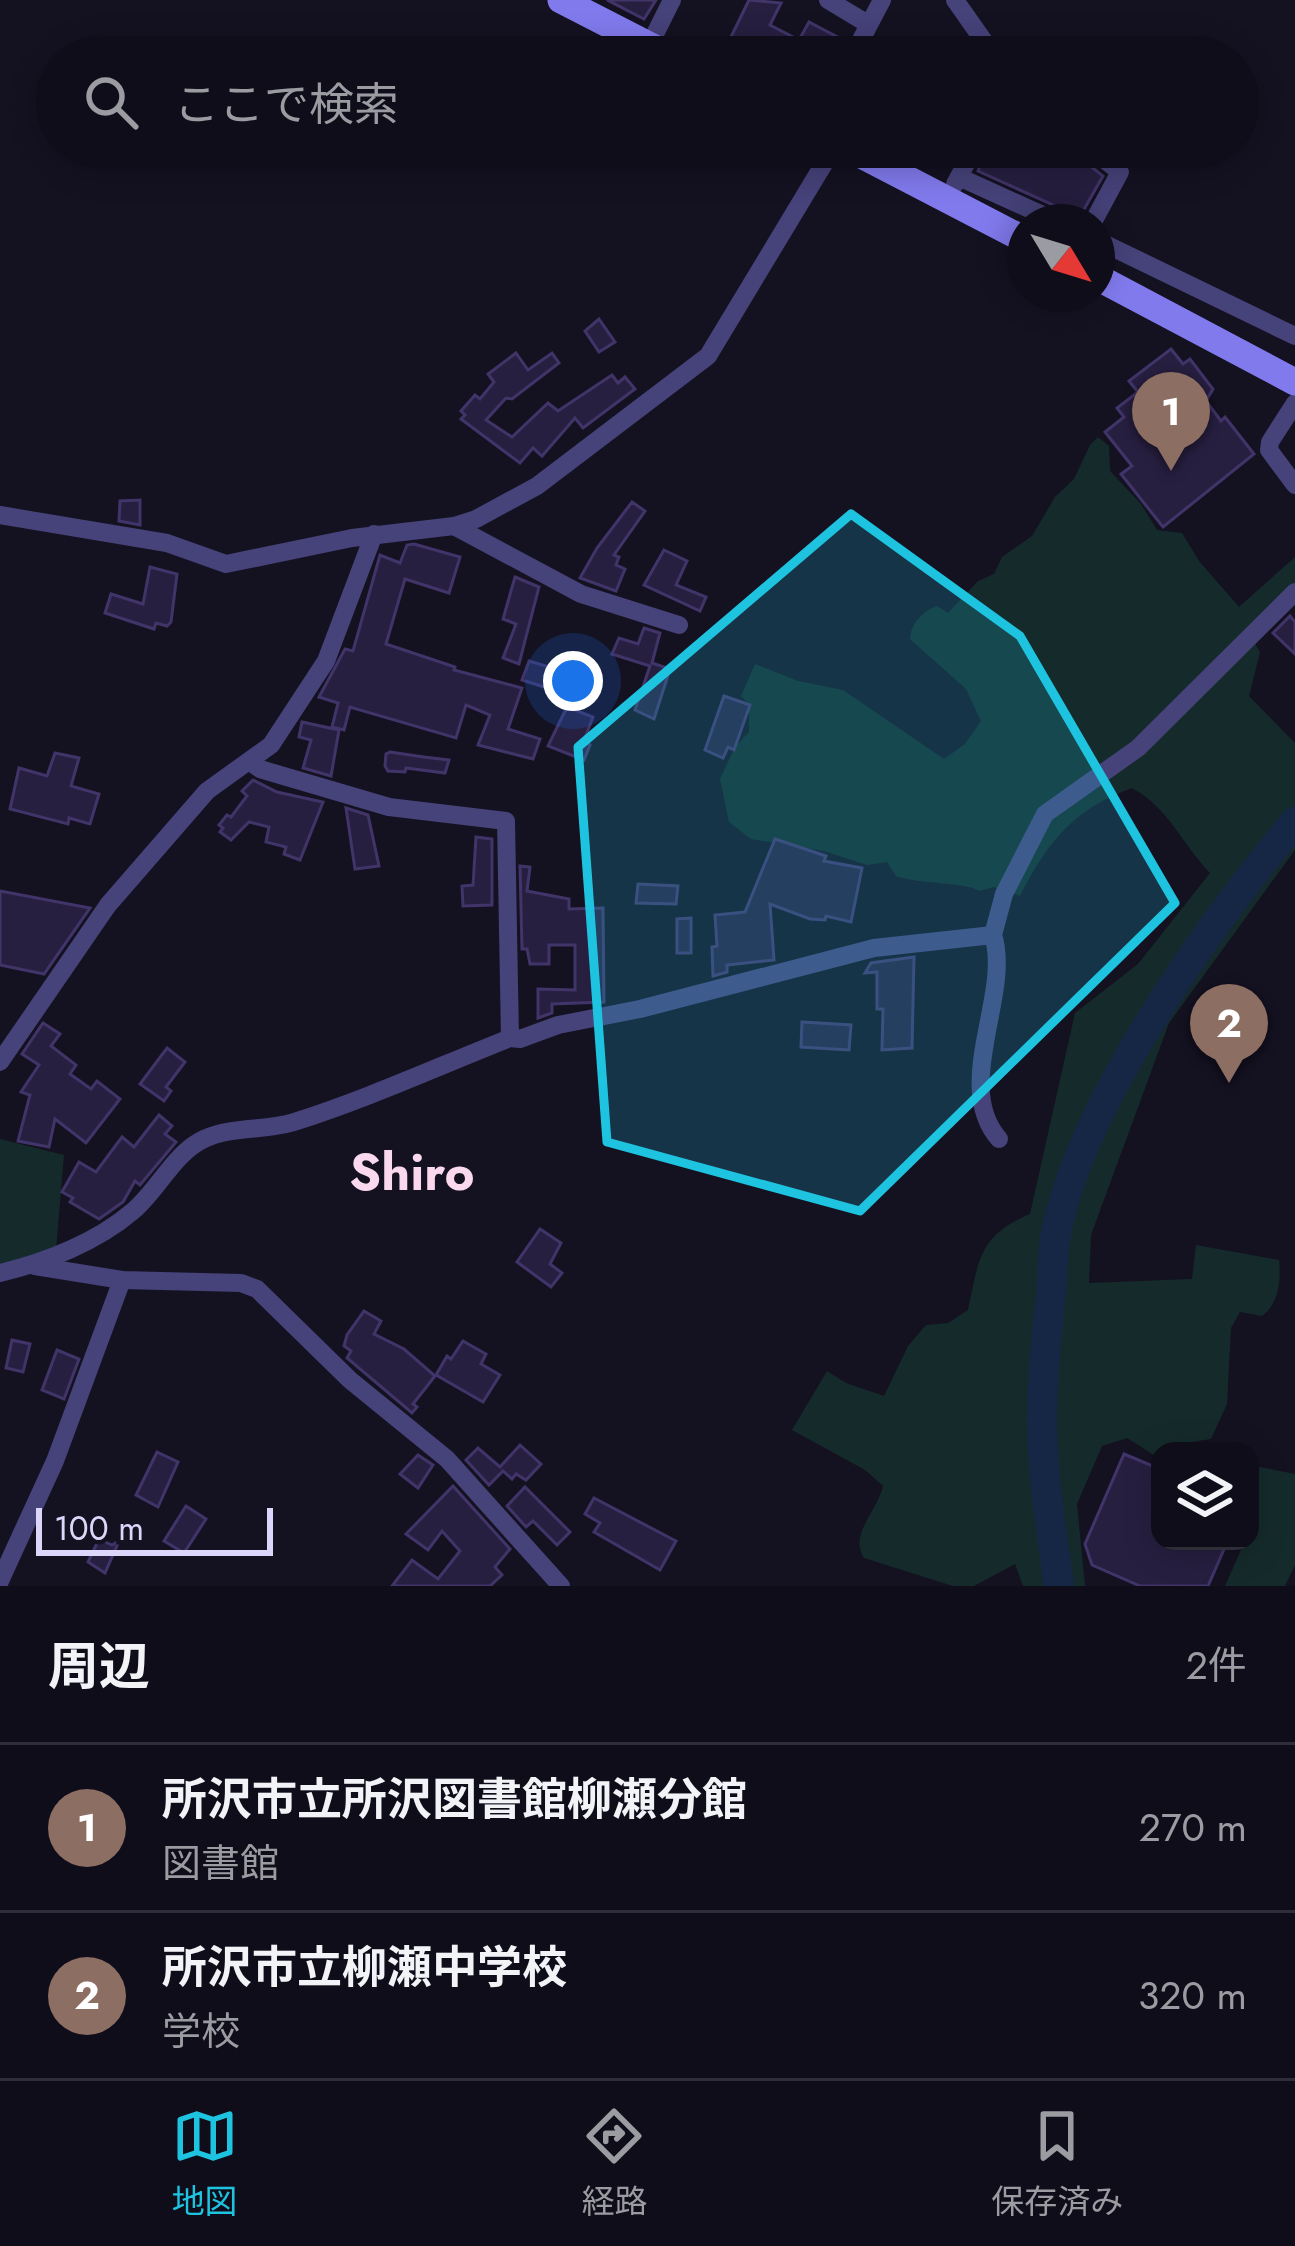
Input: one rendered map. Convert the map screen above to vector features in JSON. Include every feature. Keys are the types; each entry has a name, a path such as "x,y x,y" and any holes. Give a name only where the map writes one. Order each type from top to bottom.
{"street":[{"path":"561,0 632,36"},
{"path":"664,36 672,0"},
{"path":"828,0 868,24"},
{"path":"862,36 882,0"},
{"path":"955,0 980,36"},
{"path":"0,514 167,543 226,564 374,534 454,526 517,500 708,356 821,168"},
{"path":"901,168 1007,205"},
{"path":"953,188 964,168"},
{"path":"1103,204 1120,172 1115,168"},
{"path":"953,188 1007,227"},
{"path":"1115,249 1295,336"},
{"path":"1115,287 1295,382"},
{"path":"1295,403 1269,451 1295,485"},
{"path":"454,526 581,594 679,625"},
{"path":"0,1062 109,905 207,791 272,745 326,661 374,534"},
{"path":"998,1138 984,1114 982,1079 998,957 993,935 1004,894 1045,814 1138,748 1295,592"},
{"path":"250,762 389,807 506,821 510,1038"},
{"path":"0,1273 81,1244 135,1210 190,1148 206,1137 290,1123 510,1038 558,1025 640,1009 874,948 993,935"},
{"path":"30,1266 122,1280 241,1283 257,1289 350,1380 447,1460 561,1586"},
{"path":"0,1581 56,1461 122,1280"}],"highlighted area":[{"path":"851,514 1020,636 1175,903 860,1211 607,1142 578,747"}],"green space":[{"path":"1098,437 1109,446 1110,471 1141,504 1157,530 1182,533 1199,561 1239,607 1295,557 1295,586 1248,632 1260,652 1249,696 1295,743 1295,850 1169,1023 1091,1235 1089,1283 1192,1279 1196,1245 1279,1260 1279,1284 1268,1311 1262,1316 1240,1312 1231,1328 1227,1404 1211,1439 1151,1442 1151,1453 1127,1438 1102,1446 1077,1504 1085,1586 1023,1586 1015,1564 974,1586 953,1586 864,1558 862,1532 883,1486 865,1470 792,1430 827,1371 884,1396 908,1346 926,1325 948,1323 968,1310 979,1263 990,1241 1030,1214 1075,1013 1138,964 1210,873 1166,816 1132,788 1094,806 1065,829 1020,896 994,887 979,891 906,879 896,876 887,862 867,865 824,851 751,839 729,822 720,779 735,747 749,732 749,704 741,696 755,664 798,681 843,690 944,759 965,744 981,721 966,689 910,639 913,628 932,608 948,613 978,581 994,574 1002,557 1032,536 1055,497 1074,479"},
{"path":"0,1139 64,1155 56,1249 0,1267"},
{"path":"1259,1467 1295,1474 1295,1565 1285,1586 1225,1586 1241,1550 1259,1550"}],"building":[{"path":"607,0 656,0 644,19"},
{"path":"749,0 781,3 770,25 791,36 731,36"},
{"path":"809,22 836,36 801,36"},
{"path":"979,168 1093,168 1103,176 1087,204 1051,204"},
{"path":"599,319 615,342 599,352 585,331"},
{"path":"1171,349 1183,364 1190,359 1213,389 1206,401 1254,454 1163,527 1121,474 1132,466 1105,432 1124,417 1117,408 1138,392 1129,381"},
{"path":"516,353 528,370 552,353 559,363 512,399 506,398 486,420 512,437 548,403 558,411 612,375 618,383 625,377 635,389 583,428 575,418 542,456 533,448 520,463 461,419 465,415 461,411 475,395 480,399 494,382 488,374"},
{"path":"140,500 140,525 119,521 120,501"},
{"path":"632,502 645,511 614,555 619,557 616,565 625,569 616,591 580,578 597,548"},
{"path":"407,545 460,557 449,593 405,579 386,644 454,670 522,688 508,729 540,739 533,759 478,745 490,715 466,705 456,738 350,707 344,730 332,727 338,703 319,697 345,649 353,651 380,555 400,563"},
{"path":"664,550 687,561 676,585 706,597 700,611 644,585"},
{"path":"150,567 177,574 171,622 167,626 156,623 154,629 105,613 111,594 143,604"},
{"path":"515,577 539,587 519,664 503,658 516,624 503,619"},
{"path":"1290,616 1295,622 1295,654 1273,633"},
{"path":"644,628 660,633 652,663 670,669 654,719 635,710 650,666 612,654 619,638 638,644"},
{"path":"529,661 566,672 560,692 522,680"},
{"path":"724,696 750,705 734,750 728,747 723,758 705,750"},
{"path":"567,707 593,717 584,740 590,745 584,760 548,746"},
{"path":"302,722 339,730 331,776 303,768 311,740 299,737"},
{"path":"55,753 79,758 71,786 99,794 90,824 69,818 68,824 10,809 19,768 47,776"},
{"path":"386,754 449,760 445,773 406,768 405,772 388,771"},
{"path":"253,780 277,792 323,802 300,860 284,854 286,847 266,842 269,827 249,822 231,840 220,832 219,825 247,796 242,791"},
{"path":"346,808 368,815 379,866 355,869"},
{"path":"476,837 492,839 492,905 463,906 462,886 473,885"},
{"path":"775,839 826,856 824,861 862,868 851,922 826,916 825,920 810,919 770,904 774,960 727,965 727,972 713,976 715,915 745,912"},
{"path":"520,866 530,867 527,891 569,899 569,909 603,908 604,1002 552,1004 552,1013 538,1018 538,989 575,990 575,945 549,945 549,964 530,964 527,949 522,949"},
{"path":"638,884 678,886 676,904 636,903"},
{"path":"0,891 90,908 44,974 0,965"},
{"path":"691,918 691,953 677,953 677,919"},
{"path":"914,957 912,1048 882,1050 883,1009 877,1009 877,972 865,973 871,963"},
{"path":"802,1022 851,1025 849,1050 801,1047"},
{"path":"43,1023 60,1034 51,1046 76,1065 70,1074 91,1089 97,1081 120,1099 86,1143 55,1119 49,1147 18,1141 30,1095 21,1092 39,1065 22,1054"},
{"path":"167,1048 185,1062 166,1087 171,1091 164,1101 140,1084"},
{"path":"159,1115 172,1126 165,1134 176,1142 140,1185 135,1181 123,1202 99,1219 70,1202 73,1198 62,1192 79,1162 96,1172 122,1137 134,1147"},
{"path":"540,1229 561,1243 550,1264 562,1273 551,1287 517,1262"},
{"path":"364,1311 381,1321 374,1334 404,1349 435,1376 413,1404 417,1407 412,1413 347,1358 351,1351 344,1346 347,1335"},
{"path":"12,1340 30,1344 23,1372 6,1368"},
{"path":"463,1341 486,1354 481,1364 500,1375 483,1402 436,1375"},
{"path":"57,1350 79,1359 64,1399 42,1390"},
{"path":"520,1445 541,1464 526,1480 516,1474 512,1479 503,1471 489,1485 466,1460 478,1448 500,1467"},
{"path":"157,1452 178,1462 158,1507 136,1495"},
{"path":"1124,1454 1151,1465 1151,1550 1224,1550 1208,1586 1140,1586 1092,1565 1085,1544"},
{"path":"418,1455 433,1465 418,1488 400,1474"},
{"path":"453,1486 510,1549 495,1567 502,1575 490,1586 392,1586 412,1560 438,1579 460,1551 442,1531 428,1550 406,1534"},
{"path":"525,1487 570,1532 557,1545 533,1521 526,1527 507,1506"},
{"path":"594,1498 676,1541 660,1570 594,1532 600,1523 585,1514"},
{"path":"186,1506 206,1519 184,1553 164,1541"},
{"path":"99,1539 112,1545 119,1541 105,1573 88,1562"}],"waterway":[{"path":"1059,1586 1042,1413 1054,1247 1068,1188 1090,1133 1151,1020 1225,911 1295,822"}],"place":[{"name":"所沢市立所沢図書館柳瀬分館","path":"1171,471"},
{"name":"所沢市立柳瀬中学校","path":"1229,1083"}],"district":[{"name":"Shiro","path":"412,1172"}]}
